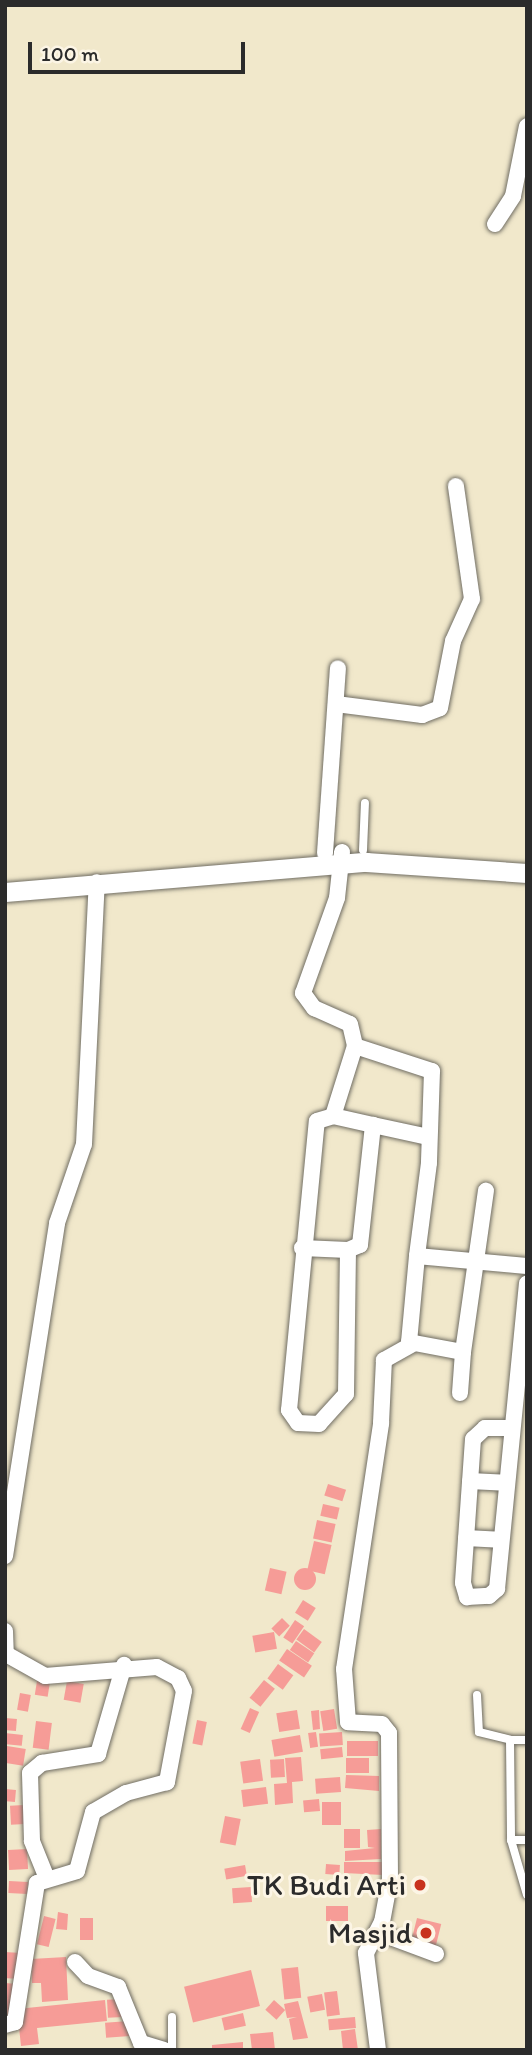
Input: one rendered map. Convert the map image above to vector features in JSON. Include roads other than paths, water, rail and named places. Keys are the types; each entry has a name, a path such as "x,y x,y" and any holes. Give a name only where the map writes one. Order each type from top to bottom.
{"street":[{"path":"495,224 513,197 527,126"},
{"path":"336,704 422,715 440,708 453,640 472,599 456,486"},
{"path":"333,1116 355,1046 350,1024 314,1008 303,992 337,898 338,668"},
{"path":"5,892 336,856 363,850 527,859"},
{"path":"5,880 336,856 527,873"},
{"path":"5,1556 57,1223 84,1144 97,882"},
{"path":"355,1046 432,1071 411,1345"},
{"path":"348,1251 346,1394 313,1426 298,1423 289,1410 302,1248 317,1121 333,1116 428,1137"},
{"path":"302,1248 348,1251 360,1245 373,1125"},
{"path":"460,1393 473,1263 486,1191"},
{"path":"417,1256 527,1266"},
{"path":"512,1428 477,1433 470,1481 463,1588 471,1598 497,1589 505,1483 522,1377 527,1283"},
{"path":"378,2050 366,1967 390,1879 389,1733 382,1724 348,1722 345,1660 381,1423 384,1360 411,1345 463,1352"},
{"path":"470,1481 505,1483"},
{"path":"466,1538 499,1540"},
{"path":"5,1630 6,1654 45,1676 124,1665 157,1667 183,1684 172,1774 160,1786 126,1793 93,1812 77,1871 46,1877 34,1894 15,2022 5,2025"},
{"path":"46,1877 32,1842 30,1773 42,1763 98,1754 124,1665"},
{"path":"377,1932 436,1954"},
{"path":"75,1962 88,1976 118,1987 141,2043 164,2050"}],"lane":[{"path":"363,850 365,803"},
{"path":"477,1695 478,1732 510,1740 527,1740"},
{"path":"510,1740 511,1840 527,1895"},
{"path":"511,1840 527,1840"},
{"path":"172,2017 172,2050"}],"place":[{"name":"TK Budi Arti","path":"420,1885"},
{"name":"Masjid","path":"426,1933"}]}
